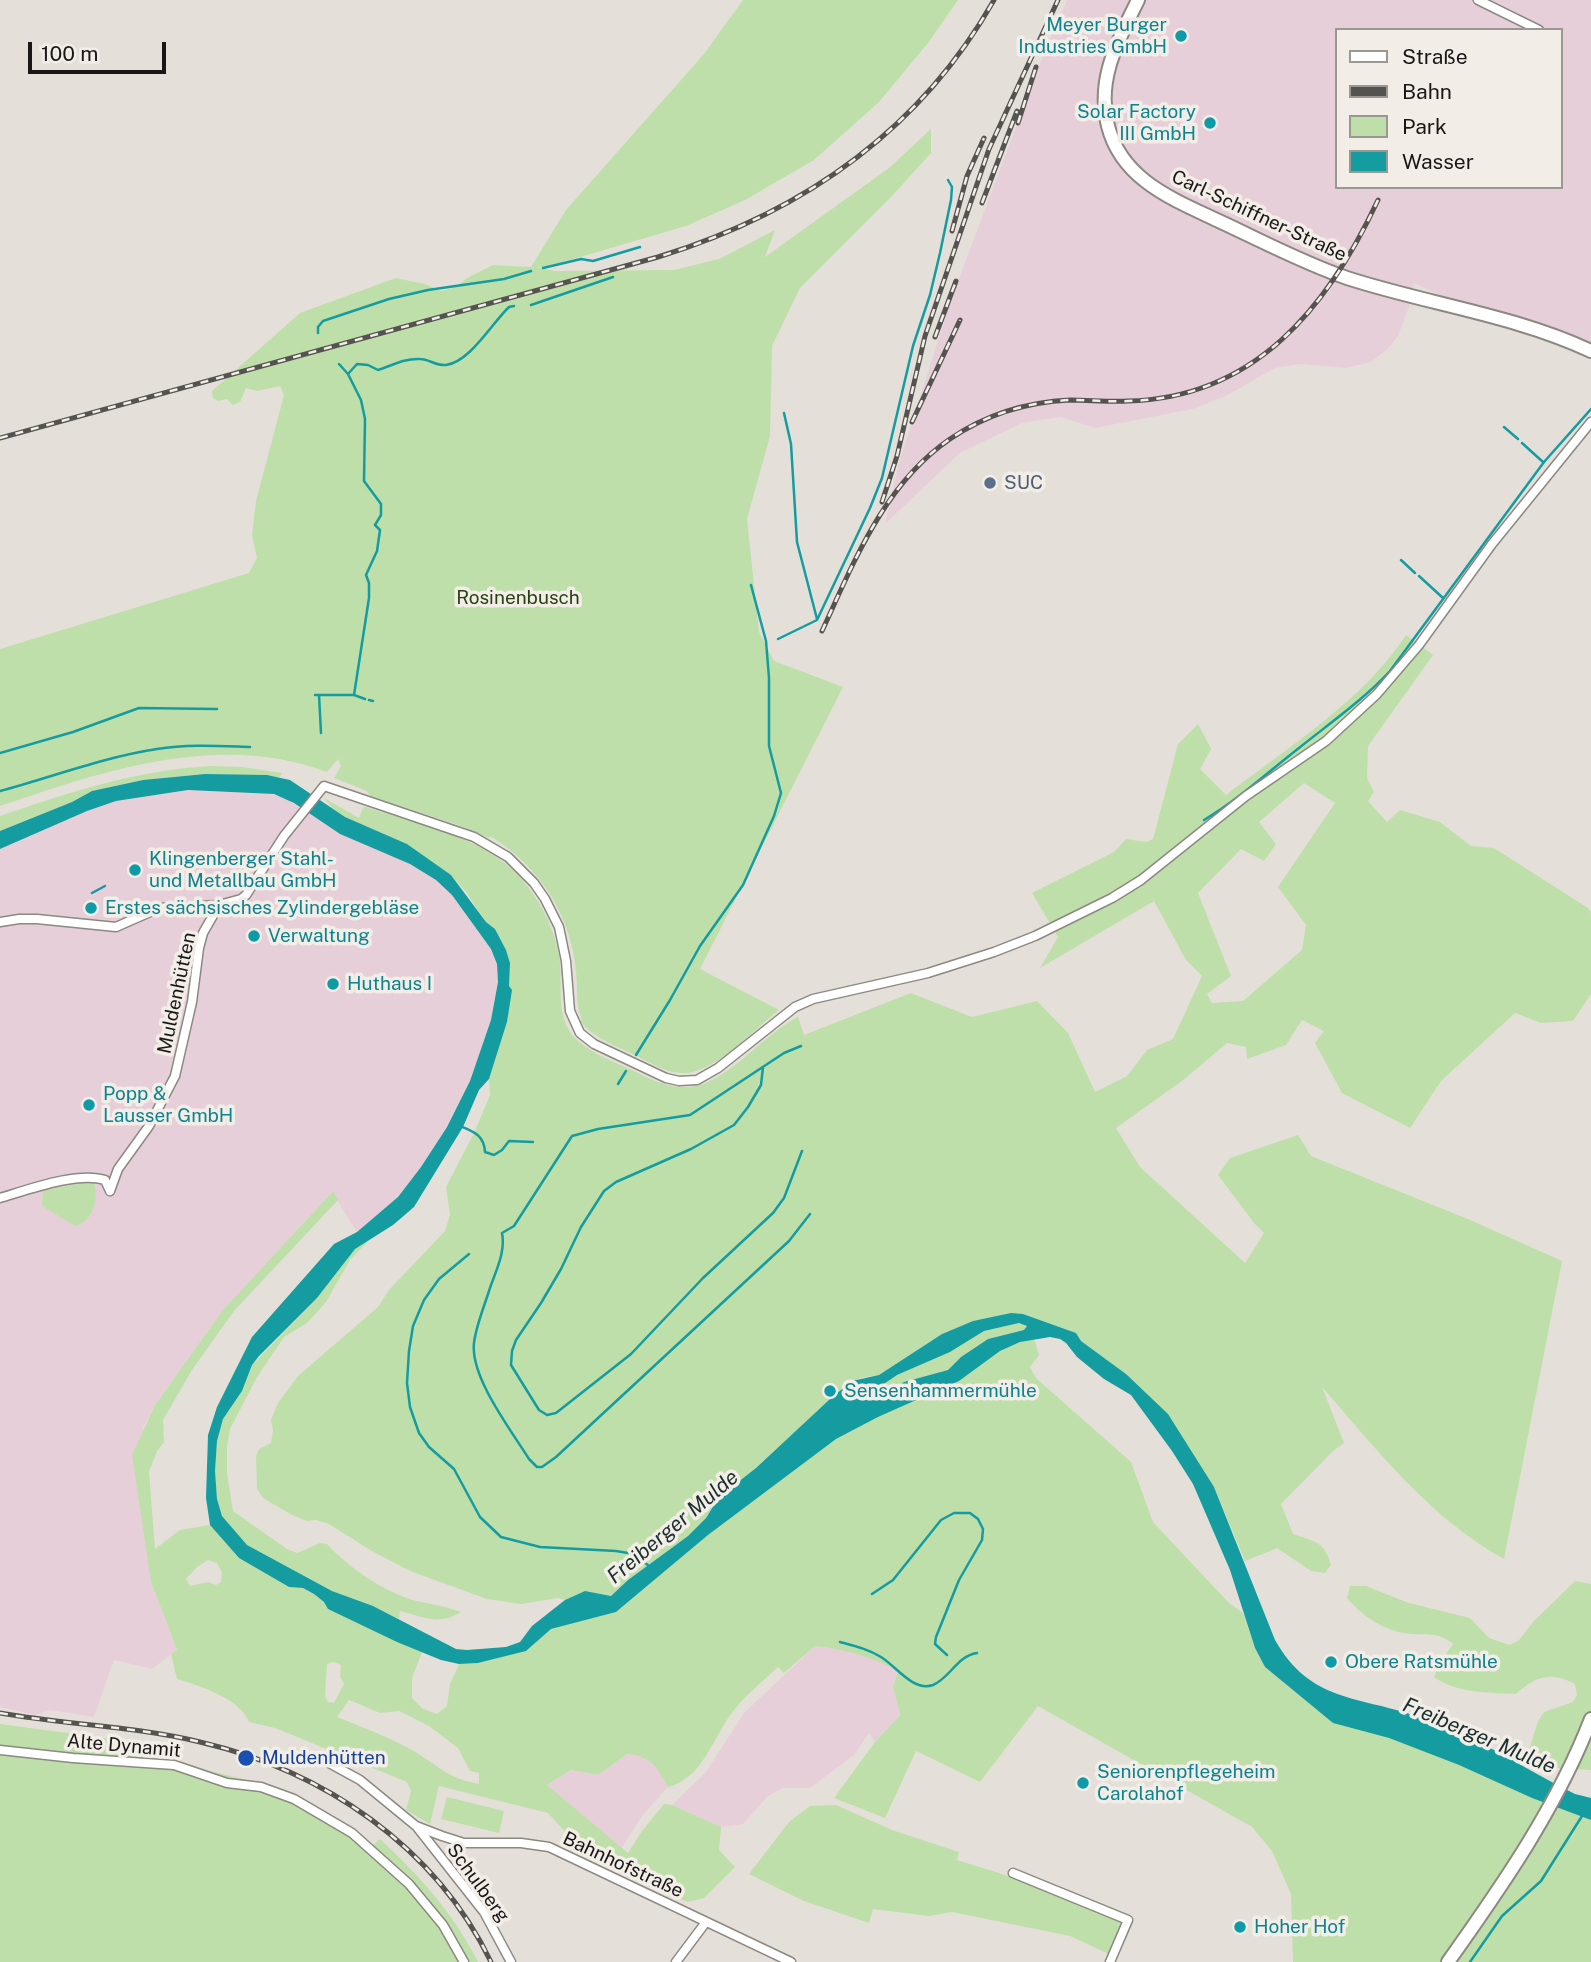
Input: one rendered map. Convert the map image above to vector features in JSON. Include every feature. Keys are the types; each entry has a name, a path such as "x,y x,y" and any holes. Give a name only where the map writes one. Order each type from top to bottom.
{"main road":[{"name":"Carl-Schiffner-Straße","path":"1138,0 1112,54 1103,91 1111,135 1124,159 1150,187 1299,260 1333,273 1535,329 1591,351"},
{"path":"1448,1962 1526,1848 1590,1722"}],"street":[{"path":"1478,0 1535,28"},
{"path":"0,922 37,919 116,927 159,908 219,905 241,900 284,836 324,786 474,837 508,857 534,883 559,927 566,961 570,1011 580,1032 594,1044 666,1077 697,1080 718,1068 795,1007 813,999 928,973 994,952 1035,936 1112,898 1141,880 1246,796 1326,741 1377,694 1419,645 1492,544 1591,422"},
{"name":"Muldenhütten","path":"0,1198 55,1182 94,1177 105,1180 110,1191 117,1169 149,1126 175,1076 192,1002 199,948 208,922 219,905"},
{"name":"Alte Dynamit","path":"0,1749 73,1758 174,1765 227,1783 261,1787 294,1799 352,1833 409,1884 443,1925 464,1962"},
{"name":"Bahnhofstraße","path":"328,1763 360,1780 416,1826 464,1843 521,1843 550,1847 791,1962"},
{"name":"Schulberg","path":"416,1826 484,1912 511,1962"},
{"path":"1013,1873 1128,1920 1110,1962"},
{"path":"676,1962 706,1922"}],"shaded area":[{"path":"1067,0 1591,0 1591,344 1530,320 1448,299 1414,283 1409,307 1398,336 1388,349 1371,362 1346,368 1300,364 1275,368 1226,396 1193,409 1095,428 1061,417 1022,423 960,453 885,524 899,463 952,297 1045,50"},
{"path":"188,790 262,793 284,797 340,834 410,864 436,880 452,895 491,949 497,964 498,982 491,1020 470,1081 447,1126 398,1197 357,1232 332,1192 222,1311 155,1405 143,1428 151,1582 177,1650 152,1669 114,1660 94,1717 50,1710 36,1715 0,1707 0,849 116,801"},
{"path":"815,1646 872,1657 898,1670 893,1686 900,1715 875,1742 869,1733 854,1755 810,1788 783,1788 768,1796 743,1824 721,1827 672,1805 706,1772 744,1713"},
{"path":"627,1754 643,1755 658,1769 668,1787 642,1816 621,1849 547,1785 571,1770 598,1775"}],"green space":[{"name":"Rosinenbusch","path":"743,0 958,0 928,43 879,102 814,160 745,200 686,226 546,267 536,267 555,271 674,270 719,259 775,230 765,257 889,168 931,129 931,153 800,288 772,346 770,436 747,519 759,632 774,661 843,687 700,969 779,1010 732,1050 693,1072 680,1073 662,1069 605,1041 580,1021 573,951 567,930 550,894 523,862 490,836 489,838 370,796 367,791 334,778 341,766 338,759 327,772 286,760 245,755 162,760 79,780 0,806 0,649 249,573 257,558 252,535 256,501 284,395 280,386 257,391 246,388 240,402 233,405 227,399 218,401 213,398 212,391 300,313 396,278 425,284 441,291 456,287 467,278 493,265 531,267 566,210 704,54"},
{"path":"1406,635 1433,655 1368,746 1367,778 1374,792 1368,801 1387,822 1400,810 1440,822 1471,846 1494,848 1588,908 1591,913 1591,994 1573,1021 1541,1023 1515,1013 1441,1081 1410,1128 1342,1093 1315,1043 1324,1031 1302,1020 1286,1045 1247,1059 1246,1047 1227,1043 1182,1081 1116,1128 1140,1167 1245,1263 1264,1233 1218,1175 1230,1158 1298,1135 1311,1156 1468,1219 1562,1261 1504,1559 1452,1524 1428,1503 1384,1458 1322,1387 1344,1443 1281,1504 1293,1534 1322,1547 1331,1565 1325,1573 1311,1571 1277,1548 1245,1561 1214,1487 1126,1374 1081,1341 1076,1333 1023,1314 973,1321 942,1334 879,1375 860,1378 830,1399 756,1468 719,1497 706,1518 688,1536 628,1580 611,1596 585,1591 565,1600 558,1598 521,1604 487,1599 410,1571 329,1524 316,1520 307,1521 263,1498 257,1489 256,1456 259,1449 271,1443 271,1420 278,1403 298,1376 378,1307 389,1290 445,1231 450,1215 446,1187 490,1095 489,1079 507,1022 510,963 506,950 495,929 486,922 466,892 451,875 407,844 345,817 324,798 359,818 363,807 366,807 447,832 486,850 503,862 526,884 549,923 559,955 562,1011 570,1031 590,1050 654,1080 677,1087 703,1084 727,1071 798,1017 804,1035 911,993 972,1017 1037,1001 1068,1033 1095,1092 1127,1076 1147,1050 1173,1039 1202,976 1186,960 1154,901 1040,968 1058,937 1032,893 1114,852 1126,839 1146,842 1153,839 1178,744 1198,724 1211,749 1200,769 1226,795 1347,702 1389,658","holes":["1304,783 1335,803 1278,887 1306,925 1302,950 1243,1001 1212,1003 1207,994 1231,976 1198,893 1241,849 1264,861 1276,844 1259,822"]},
{"path":"211,766 282,773 280,777 205,774 143,780 92,791 72,802 0,831 0,816 52,799 130,777"},
{"path":"91,1181 94,1183 95,1203 90,1215 81,1224 75,1226 42,1206 43,1191"},
{"path":"333,1191 338,1200 234,1311 192,1370 163,1420 164,1442 157,1451 149,1472 155,1549 180,1530 210,1525 239,1558 289,1587 303,1588 314,1594 328,1609 422,1652 412,1678 412,1698 423,1709 437,1714 447,1706 450,1684 459,1664 478,1663 526,1651 551,1629 616,1612 708,1535 836,1439 959,1381 1000,1351 1034,1339 1039,1355 1030,1367 1036,1378 1131,1462 1153,1522 1229,1603 1243,1613 1265,1667 1333,1723 1389,1738 1591,1820 1591,1962 1293,1962 1291,1894 1272,1851 1252,1827 1038,1706 980,1782 916,1751 885,1818 834,1798 875,1742 900,1715 893,1686 898,1671 858,1654 815,1646 784,1673 778,1667 747,1695 731,1714 698,1767 680,1783 668,1787 648,1760 627,1754 598,1775 571,1770 547,1785 628,1853 664,1804 721,1827 719,1850 735,1867 704,1898 688,1902 573,1853 569,1836 548,1813 439,1786 430,1824 406,1810 411,1791 407,1782 275,1728 249,1722 237,1706 228,1700 207,1689 177,1679 171,1654 177,1650 151,1582 132,1455 155,1405 222,1311","holes":["208,1560 217,1563 222,1573 221,1582 216,1585 208,1582 190,1586 186,1579","334,1662 341,1665 340,1677 344,1684 334,1703 328,1702 325,1696 327,1664","349,1700 380,1713 399,1711 429,1726 458,1748 470,1771 479,1773 479,1784 452,1776 398,1743 337,1717"]},
{"path":"371,1238 350,1260 326,1302 307,1323 284,1337 257,1377 230,1429 227,1474 233,1511 287,1549 297,1553 320,1543 327,1544 378,1585 413,1600 461,1612 445,1619 431,1619 400,1611 399,1619 332,1591 247,1545 222,1516 217,1499 217,1441 223,1419 242,1391 252,1365 317,1298 355,1249"},
{"path":"1019,1323 1028,1326 1024,1330 988,1339 961,1357 948,1370 904,1382 885,1394 878,1396 875,1393 897,1375 950,1352 984,1331"},
{"path":"1575,1581 1591,1584 1591,1770 1557,1768 1517,1759 1518,1753 1529,1750 1538,1721 1544,1712 1573,1702 1577,1695 1575,1684 1558,1678 1544,1677 1530,1683 1516,1694 1453,1687 1434,1677 1439,1664 1453,1644 1438,1636 1402,1633 1384,1627 1368,1618 1347,1598 1350,1586 1366,1586 1409,1603 1470,1618 1489,1638 1510,1645 1519,1640 1534,1621"},
{"path":"0,1724 134,1742 132,1756 183,1762 263,1784 372,1846 380,1839 435,1896 478,1962 0,1962"},
{"path":"447,1797 504,1811 499,1833 441,1819"},
{"path":"836,1805 892,1830 959,1852 957,1860 1018,1879 1125,1923 1111,1955 1070,1936 952,1912 929,1916 873,1909 869,1923 804,1901 749,1874 789,1822 810,1806"}],"water":[{"path":"205,774 267,775 290,780 345,817 407,844 451,875 486,922 495,929 510,963 509,986 512,990 507,1022 489,1079 479,1090 463,1127 414,1207 393,1225 355,1249 317,1298 252,1365 242,1391 223,1419 217,1441 217,1499 222,1516 247,1545 332,1591 373,1606 456,1649 506,1647 520,1642 532,1626 565,1600 585,1591 611,1596 628,1580 688,1536 706,1518 719,1497 756,1468 852,1381 879,1375 942,1334 973,1321 1011,1313 1023,1314 1076,1333 1081,1341 1126,1374 1168,1414 1214,1487 1275,1640 1304,1675 1337,1694 1416,1716 1448,1728 1575,1794 1591,1798 1591,1820 1389,1738 1333,1723 1265,1667 1255,1648 1230,1570 1193,1484 1172,1451 1131,1395 1104,1379 1077,1357 1066,1343 1050,1337 1020,1342 1000,1351 959,1381 836,1439 708,1535 616,1612 551,1629 526,1651 478,1663 459,1664 441,1660 328,1609 314,1594 303,1588 289,1587 239,1558 210,1525 206,1498 208,1435 217,1407 252,1337 334,1244 357,1232 398,1197 447,1127 470,1081 491,1020 498,982 497,964 491,949 452,895 436,880 410,864 340,834 294,803 274,794 188,790 116,801 0,849 0,831 72,802 92,791 143,780","holes":["1019,1323 1027,1326 1024,1330 988,1339 961,1357 948,1370 904,1382 885,1394 878,1396 876,1393 878,1388 897,1375 950,1352 984,1331"]}],"waterway":[{"path":"778,639 817,620 882,478 913,346 930,295 940,253 951,200 952,187 948,180"},
{"path":"543,268 581,259 593,261 640,247"},
{"path":"318,333 318,327 323,321 389,299 428,290 504,279 531,271"},
{"path":"531,305 613,277"},
{"path":"354,695 369,598 366,575 377,551 380,530 375,525 381,515 381,504 364,481 365,419 361,400 348,374 357,364 378,370 414,359 442,365 455,362 472,350 509,307 514,306"},
{"path":"339,364 348,374"},
{"path":"1204,820 1241,795 1346,711 1390,671 1544,462 1591,409"},
{"path":"784,413 791,444 797,542 817,619"},
{"path":"1504,427 1518,439"},
{"path":"1522,443 1543,462"},
{"path":"1401,560 1415,573"},
{"path":"1419,576 1443,598"},
{"path":"636,1055 700,946 743,885 774,816 781,793 769,746 766,641 751,585"},
{"path":"315,695 354,695 365,699"},
{"path":"319,695 321,733"},
{"path":"369,700 373,701"},
{"path":"0,753 73,732 139,708 217,709"},
{"path":"0,791 98,762 157,749 192,746 250,747"},
{"path":"92,893 105,886"},
{"path":"801,1046 784,1053 690,1115 598,1129 572,1136 514,1226 502,1233 501,1255 476,1330 474,1357 493,1403 529,1459 537,1467 542,1467 556,1457 789,1241 810,1214"},
{"path":"763,1067 761,1085 734,1125 691,1149 616,1182 604,1191 512,1351 511,1365 539,1410 547,1415 556,1413 631,1354 703,1278 773,1213 784,1198 802,1151"},
{"path":"618,1084 626,1071"},
{"path":"460,1126 477,1135 483,1142 485,1152 494,1155 509,1141 533,1142"},
{"name":"Freiberger Mulde","path":"469,1254 439,1279 424,1300 413,1326 407,1383 410,1407 419,1433 429,1447 454,1469 480,1517 501,1537 540,1547 634,1554 649,1566"},
{"path":"872,1594 893,1580 941,1520 954,1513 970,1513 978,1519 983,1529 982,1540 959,1580 936,1637 935,1644 947,1655"},
{"path":"840,1642 876,1654 912,1682 926,1686 939,1682 964,1658 977,1653"},
{"path":"1470,1962 1502,1916 1541,1881 1582,1816"}],"railway":[{"path":"0,438 658,257 710,239 760,217 852,162 892,128 930,90 964,47 994,0"},
{"path":"882,502 897,456 925,336 989,149 1058,0"},
{"path":"1018,123 1036,67"},
{"path":"982,203 1017,111"},
{"path":"952,231 967,176 984,138"},
{"path":"822,631 859,552 889,501 927,457 950,439 977,423 1022,407 1070,400 1128,401 1173,396 1214,383 1250,364 1282,339 1310,310 1336,276 1378,200"},
{"path":"935,337 956,281"},
{"path":"912,422 960,320"},
{"path":"0,1713 126,1729 200,1742 246,1755 290,1772 371,1819 407,1849 439,1883 468,1920 491,1962"}],"place":[{"name":"Meyer Burger Industries GmbH","path":"1181,36"},
{"name":"Solar Factory III GmbH","path":"1210,123"},
{"name":"SUC","path":"990,483"},
{"name":"Klingenberger Stahl- und Metallbau GmbH","path":"135,870"},
{"name":"Erstes sächsisches Zylindergebläse","path":"91,908"},
{"name":"Verwaltung","path":"254,936"},
{"name":"Huthaus I","path":"333,984"},
{"name":"Popp & Lausser GmbH","path":"89,1105"},
{"name":"Sensenhammermühle","path":"830,1391"},
{"name":"Obere Ratsmühle","path":"1331,1662"},
{"name":"Muldenhütten","path":"246,1758"},
{"name":"Seniorenpflegeheim Carolahof","path":"1083,1783"},
{"name":"Hoher Hof","path":"1240,1927"}]}
